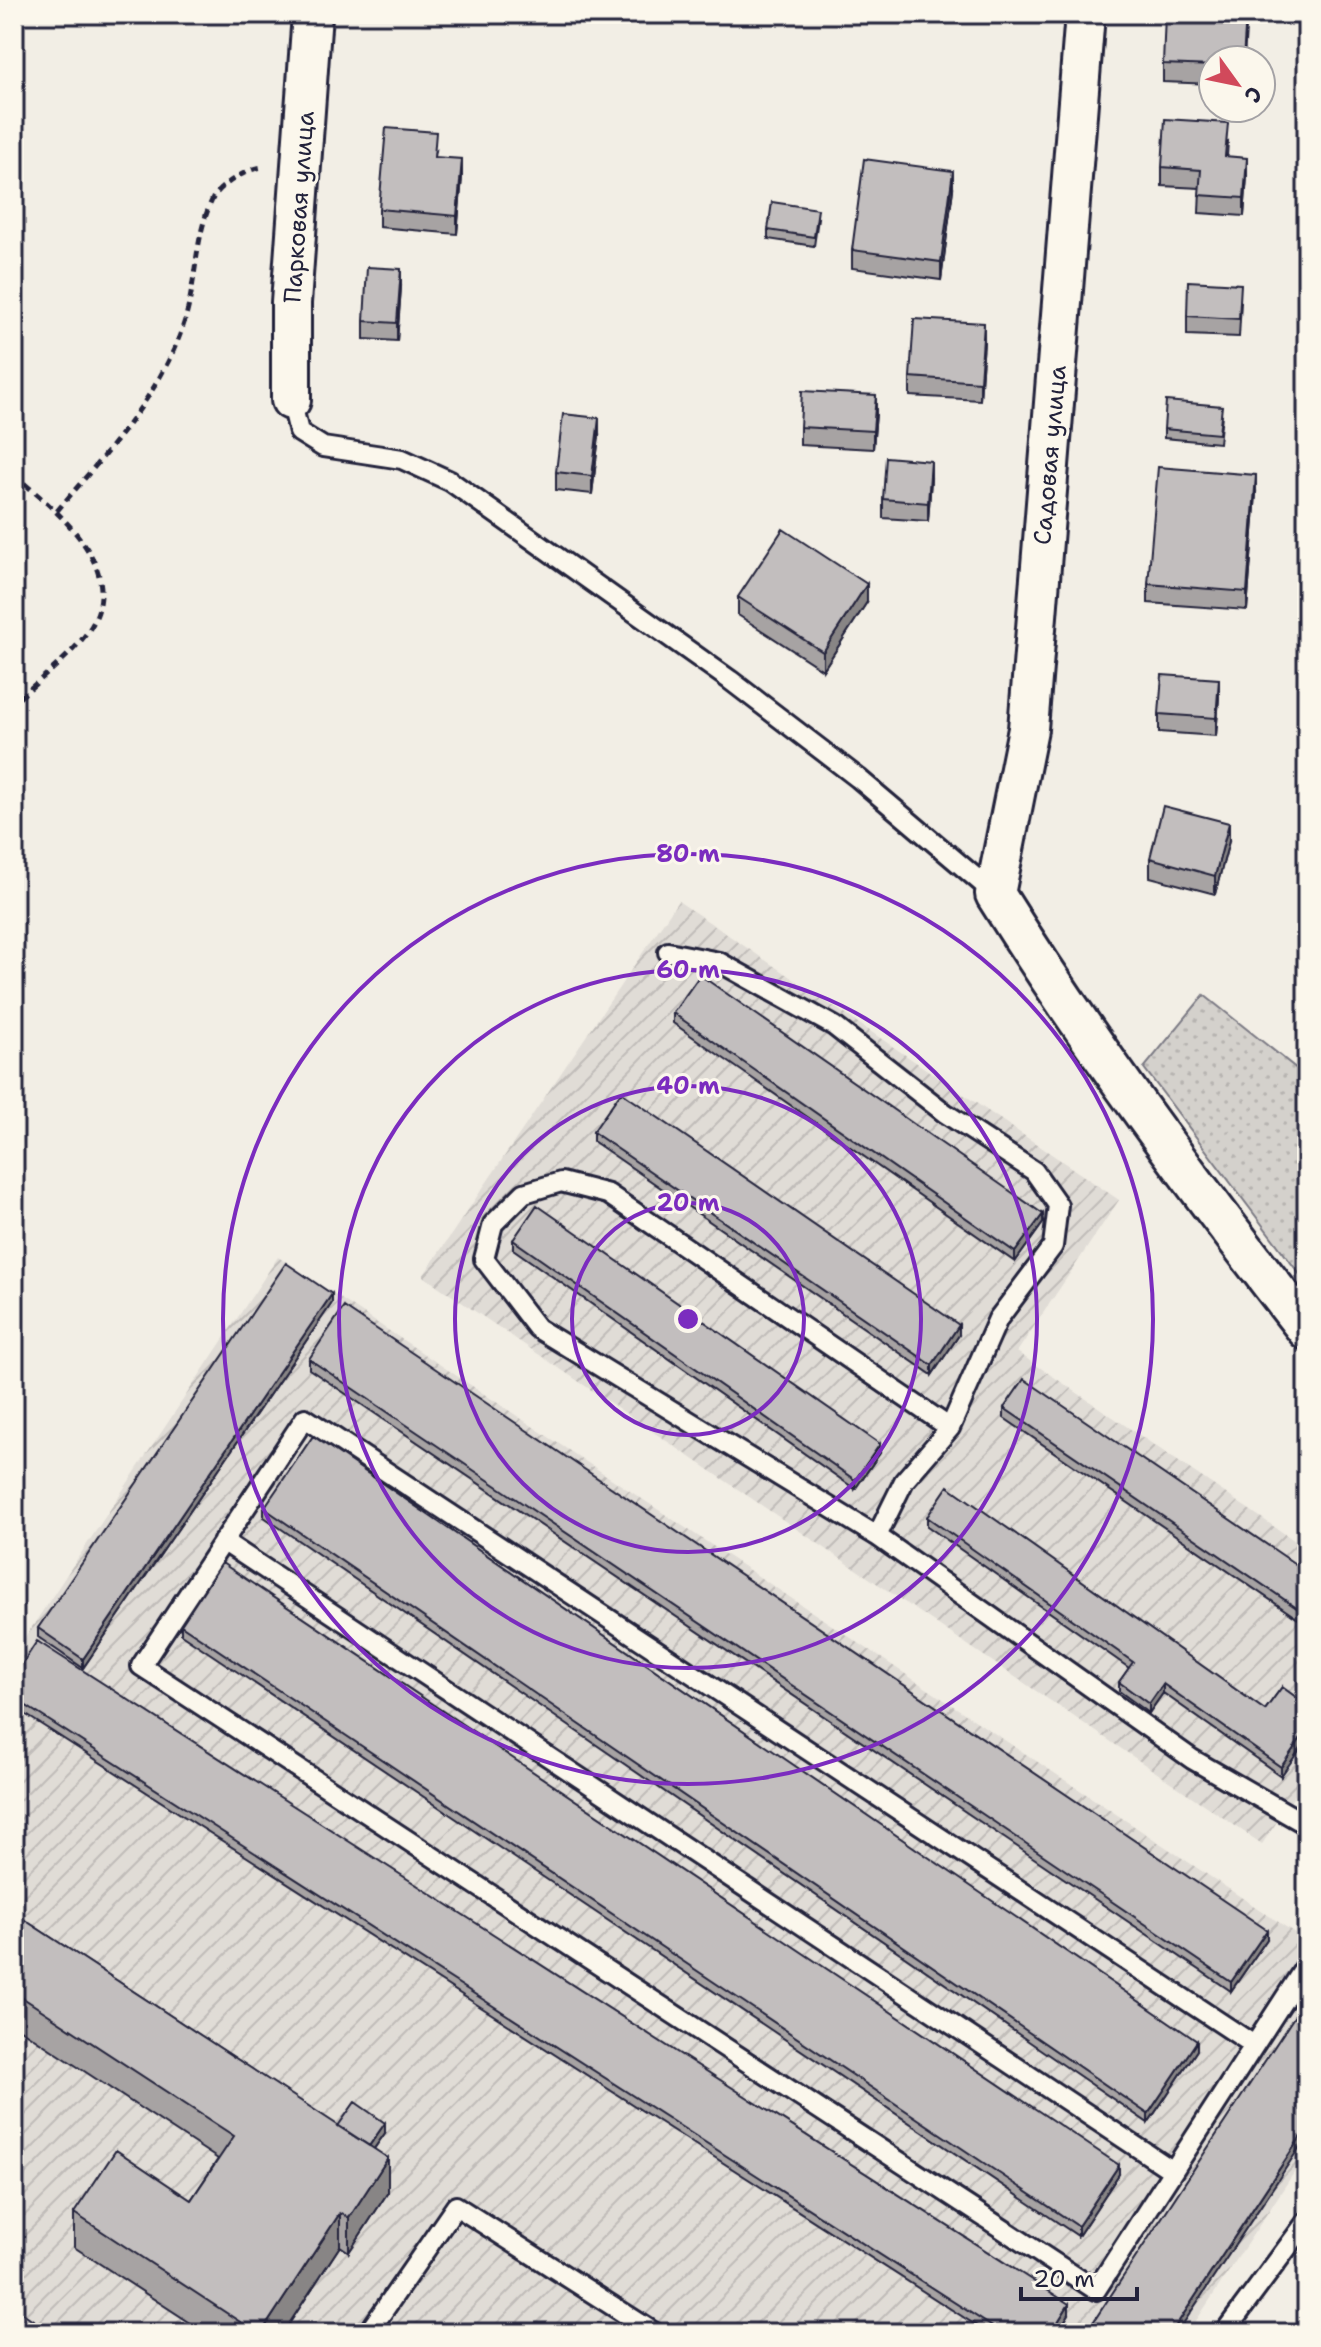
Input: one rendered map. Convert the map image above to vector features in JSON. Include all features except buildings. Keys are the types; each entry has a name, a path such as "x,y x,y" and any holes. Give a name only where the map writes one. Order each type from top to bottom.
{"street":[{"name":"Парковая улица","path":"291,400 291,303 312,14"},
{"name":"Садовая улица","path":"995,894 1028,729 1085,14"},
{"path":"995,894 1065,1003 1218,1216 1307,1330"}],"lane":[{"path":"291,400 299,432 323,447 402,459 450,481 730,680 858,778 995,894"},
{"path":"668,952 719,962 834,1026 945,1113 1034,1171 1058,1205 1053,1246 998,1319 950,1428 904,1481 877,1536"},
{"path":"950,1428 608,1194 561,1182 524,1193 493,1224 484,1259 537,1328 877,1536 1192,1759 1307,1825"},
{"path":"1254,2045 305,1418 141,1666 1096,2290 1307,1964"},
{"path":"223,1541 1173,2171"},
{"path":"368,2333 456,2206 655,2333"},
{"path":"1224,2333 1307,2221"}],"path":[{"path":"57,511 111,447 164,366 184,324 205,218 215,194 255,167 301,167"},
{"path":"14,475 57,511 85,545 100,573 103,604 88,632 14,703"}],"shaded area":[{"path":"678,901 1119,1200 1017,1352 1307,1549 1307,1777 1262,1844 423,1276"},
{"path":"1204,995 1307,1077 1307,1284 1144,1068"},
{"path":"278,1257 1307,1941 1307,2153 1188,2333 14,2333 14,1715 18,1709 14,1707 14,1654"}]}
